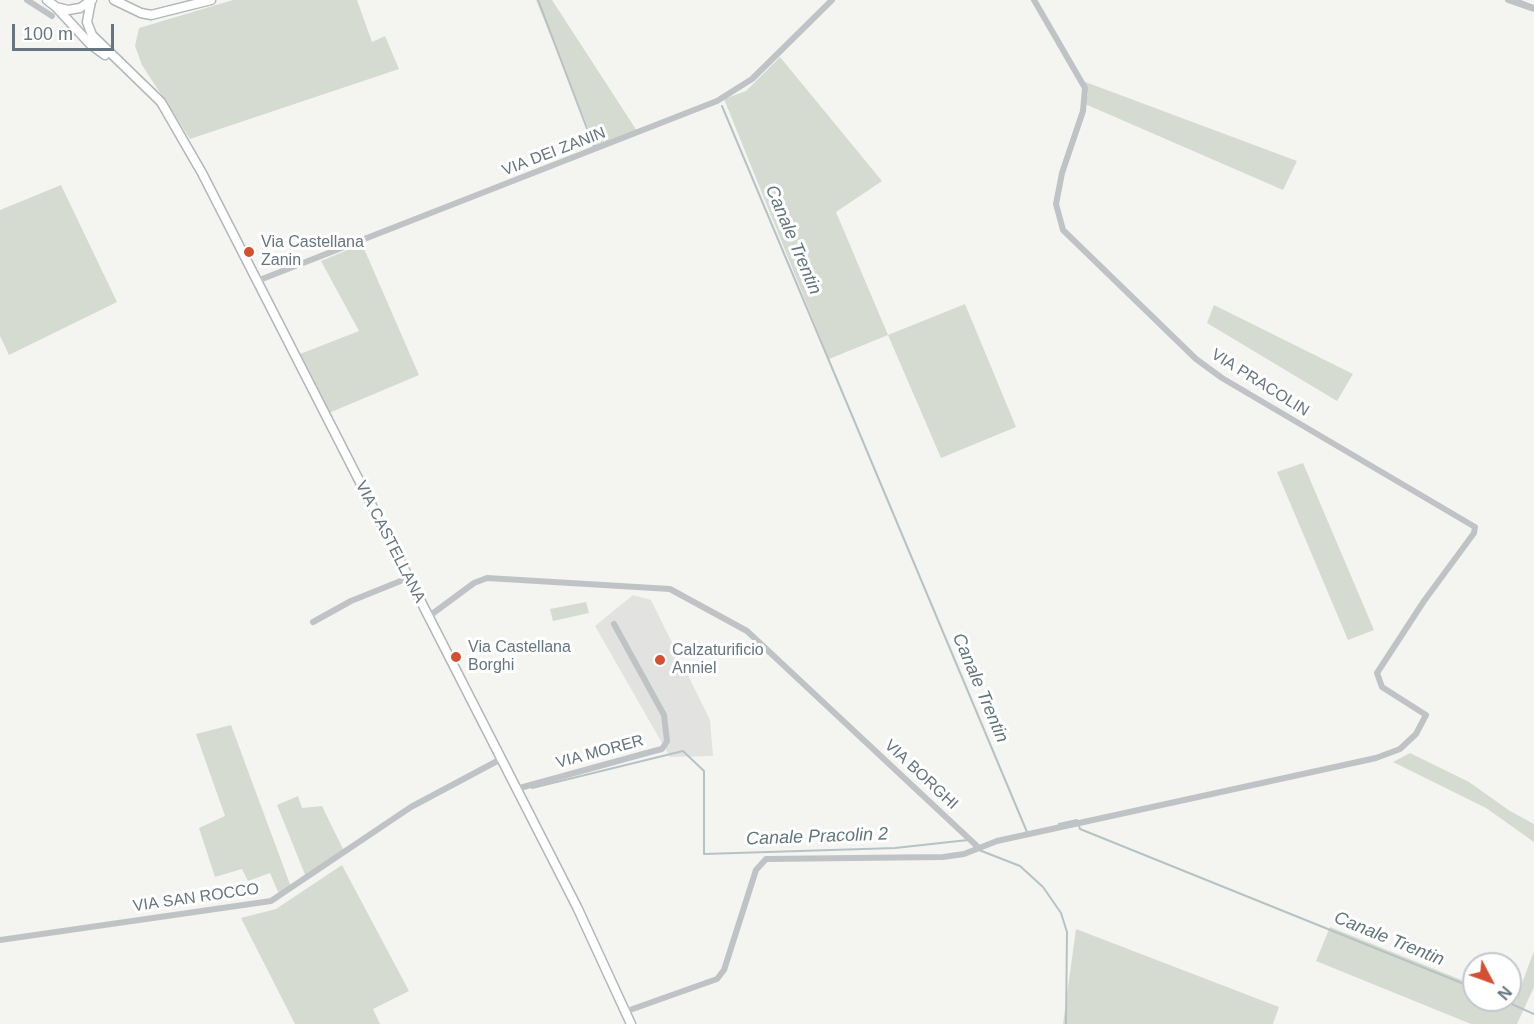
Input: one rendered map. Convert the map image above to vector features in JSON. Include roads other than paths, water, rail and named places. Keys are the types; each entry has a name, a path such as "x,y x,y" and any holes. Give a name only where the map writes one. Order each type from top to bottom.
{"main road":[{"name":"VIA CASTELLANA","path":"47,0 57,7 91,45 131,72"},
{"name":"VIA CASTELLANA","path":"92,0 87,19 90,33 161,102 177,126 501,759 627,1011 631,1024"},
{"path":"57,7 74,10 92,0"},
{"path":"114,0 126,3 141,13 156,14 211,0"}],"street":[{"path":"27,0 52,16"},
{"name":"VIA DEI ZANIN","path":"257,281 717,101 752,79 832,0"},
{"name":"VIA PRACOLIN","path":"979,848 997,841 1376,758 1400,749 1416,734 1426,715 1382,687 1377,673 1424,601 1474,533 1474,527 1222,378 1196,359 1063,230 1056,204 1062,173 1083,111 1085,88 1034,0"},
{"path":"1508,0 1534,9"},
{"path":"313,622 351,601 408,578"},
{"name":"VIA BORGHI","path":"428,617 474,584 487,578 670,589 747,631 979,848"},
{"name":"VIA MORER","path":"516,789 654,752 662,749 667,741 664,715 614,624"},
{"name":"VIA SAN ROCCO","path":"0,940 271,901 411,807 501,759"},
{"path":"627,1011 717,979 724,970 756,870 765,859 943,857 979,848"}],"waterway":[{"name":"Canale Trentin","path":"538,0 594,147 596,146"},
{"path":"1518,0 1534,6"},
{"name":"Canale Trentin","path":"722,106 1027,832"},
{"name":"Canale Pracolin 2","path":"532,788 683,751 704,771 704,854 895,848 968,840"},
{"name":"Canale Trentin","path":"1059,824 1077,820 1080,829 1462,983"},
{"name":"Canale Pracolin 2","path":"979,850 1020,866 1043,887 1061,913 1067,932 1066,1024"},
{"name":"Canale Trentin","path":"1522,1009 1534,1014"}],"place":[{"name":"Via Castellana Zanin","path":"249,252"},
{"name":"Via Castellana Borghi","path":"456,657"},
{"name":"Calzaturificio Anniel","path":"660,660"}]}
